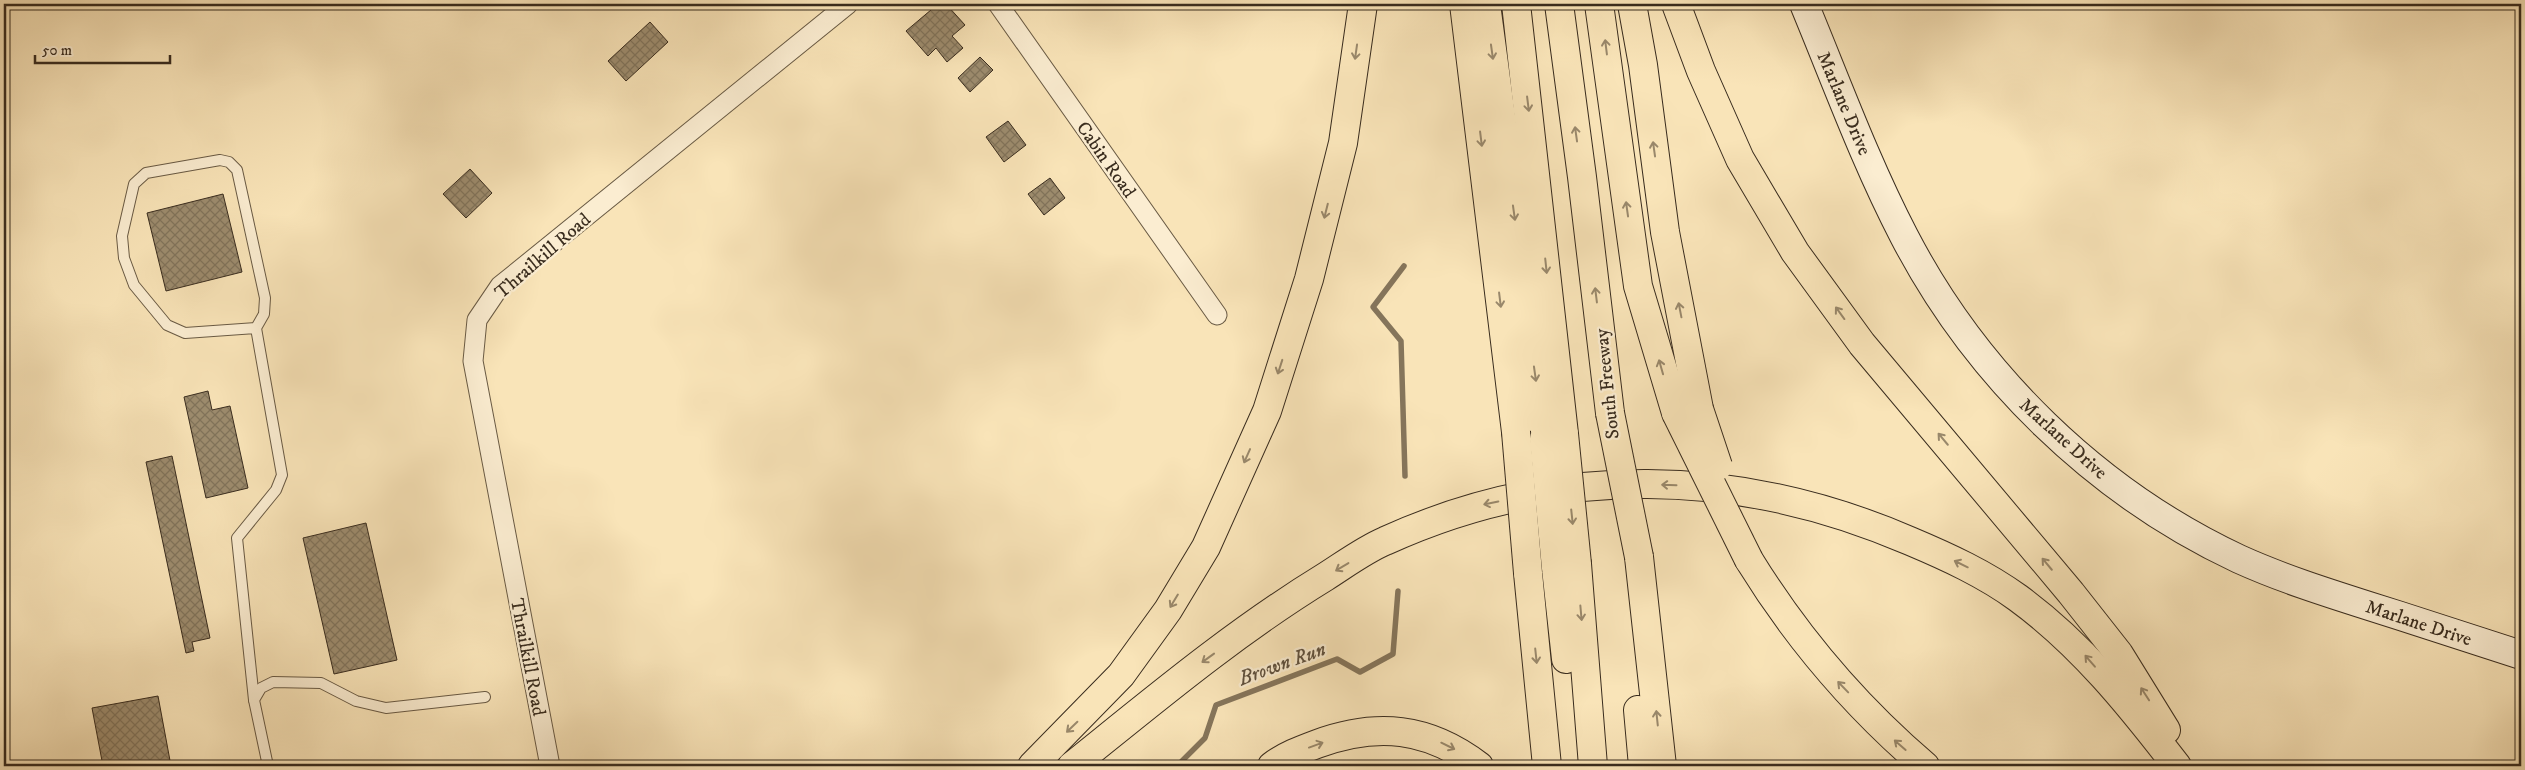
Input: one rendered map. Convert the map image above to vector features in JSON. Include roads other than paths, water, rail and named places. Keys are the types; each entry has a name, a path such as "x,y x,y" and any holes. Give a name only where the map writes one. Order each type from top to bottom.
{"highway":[{"path":"1032,766 1121,675 1168,610 1206,547 1267,411 1309,279 1344,143 1363,4"},
{"path":"1464,4 1516,432 1547,766"},
{"path":"1486,4 1554,436"},
{"path":"1516,4 1566,566 1578,766"},
{"name":"South Freeway","path":"1558,4 1582,177 1610,413 1631,557 1643,766"},
{"path":"1599,4 1638,286 1687,411 1749,560 1789,622 1836,680 1889,736 1925,766"},
{"path":"1632,4 1643,65 1687,411"},
{"path":"1676,4 1701,71 1740,160 1795,252 1862,344 2071,593 2119,654 2159,717 2186,766"},
{"path":"1072,766 1182,678 1286,600 1383,542 1471,507 1552,490 1621,484 1709,487 1787,499 1872,524 1982,574 2017,597 2054,626 2086,656 2148,728 2177,766"},
{"path":"1631,557 1662,766"},
{"path":"1566,566 1593,766"},
{"path":"1272,766 1297,752 1341,736 1390,730 1413,734 1439,742 1462,753 1479,766"}],"street":[{"name":"Thrailkill Road","path":"550,766 473,361 477,320 500,286 848,4"},
{"name":"Cabin Road","path":"998,4 1217,315"},
{"name":"Marlane Drive","path":"1804,4 1889,205 1903,234 1941,300 1966,335 2007,385 2072,449 2152,510 2237,558 2287,579 2521,655"}],"lane":[{"path":"256,328 185,332 167,325 134,285 124,258 122,236 134,184 146,173 220,160 229,162 237,170 265,298 264,314 256,328 282,475 276,490 238,538 254,700 268,766"},
{"path":"254,700 261,688 273,682 321,683 356,701 386,708 485,697"}],"waterway":[{"name":"Brown Run","path":"1404,266 1373,307 1401,341 1405,476"},
{"name":"Brown Run","path":"1177,766 1205,738 1216,705 1337,659 1360,672 1393,654 1398,591"}]}
